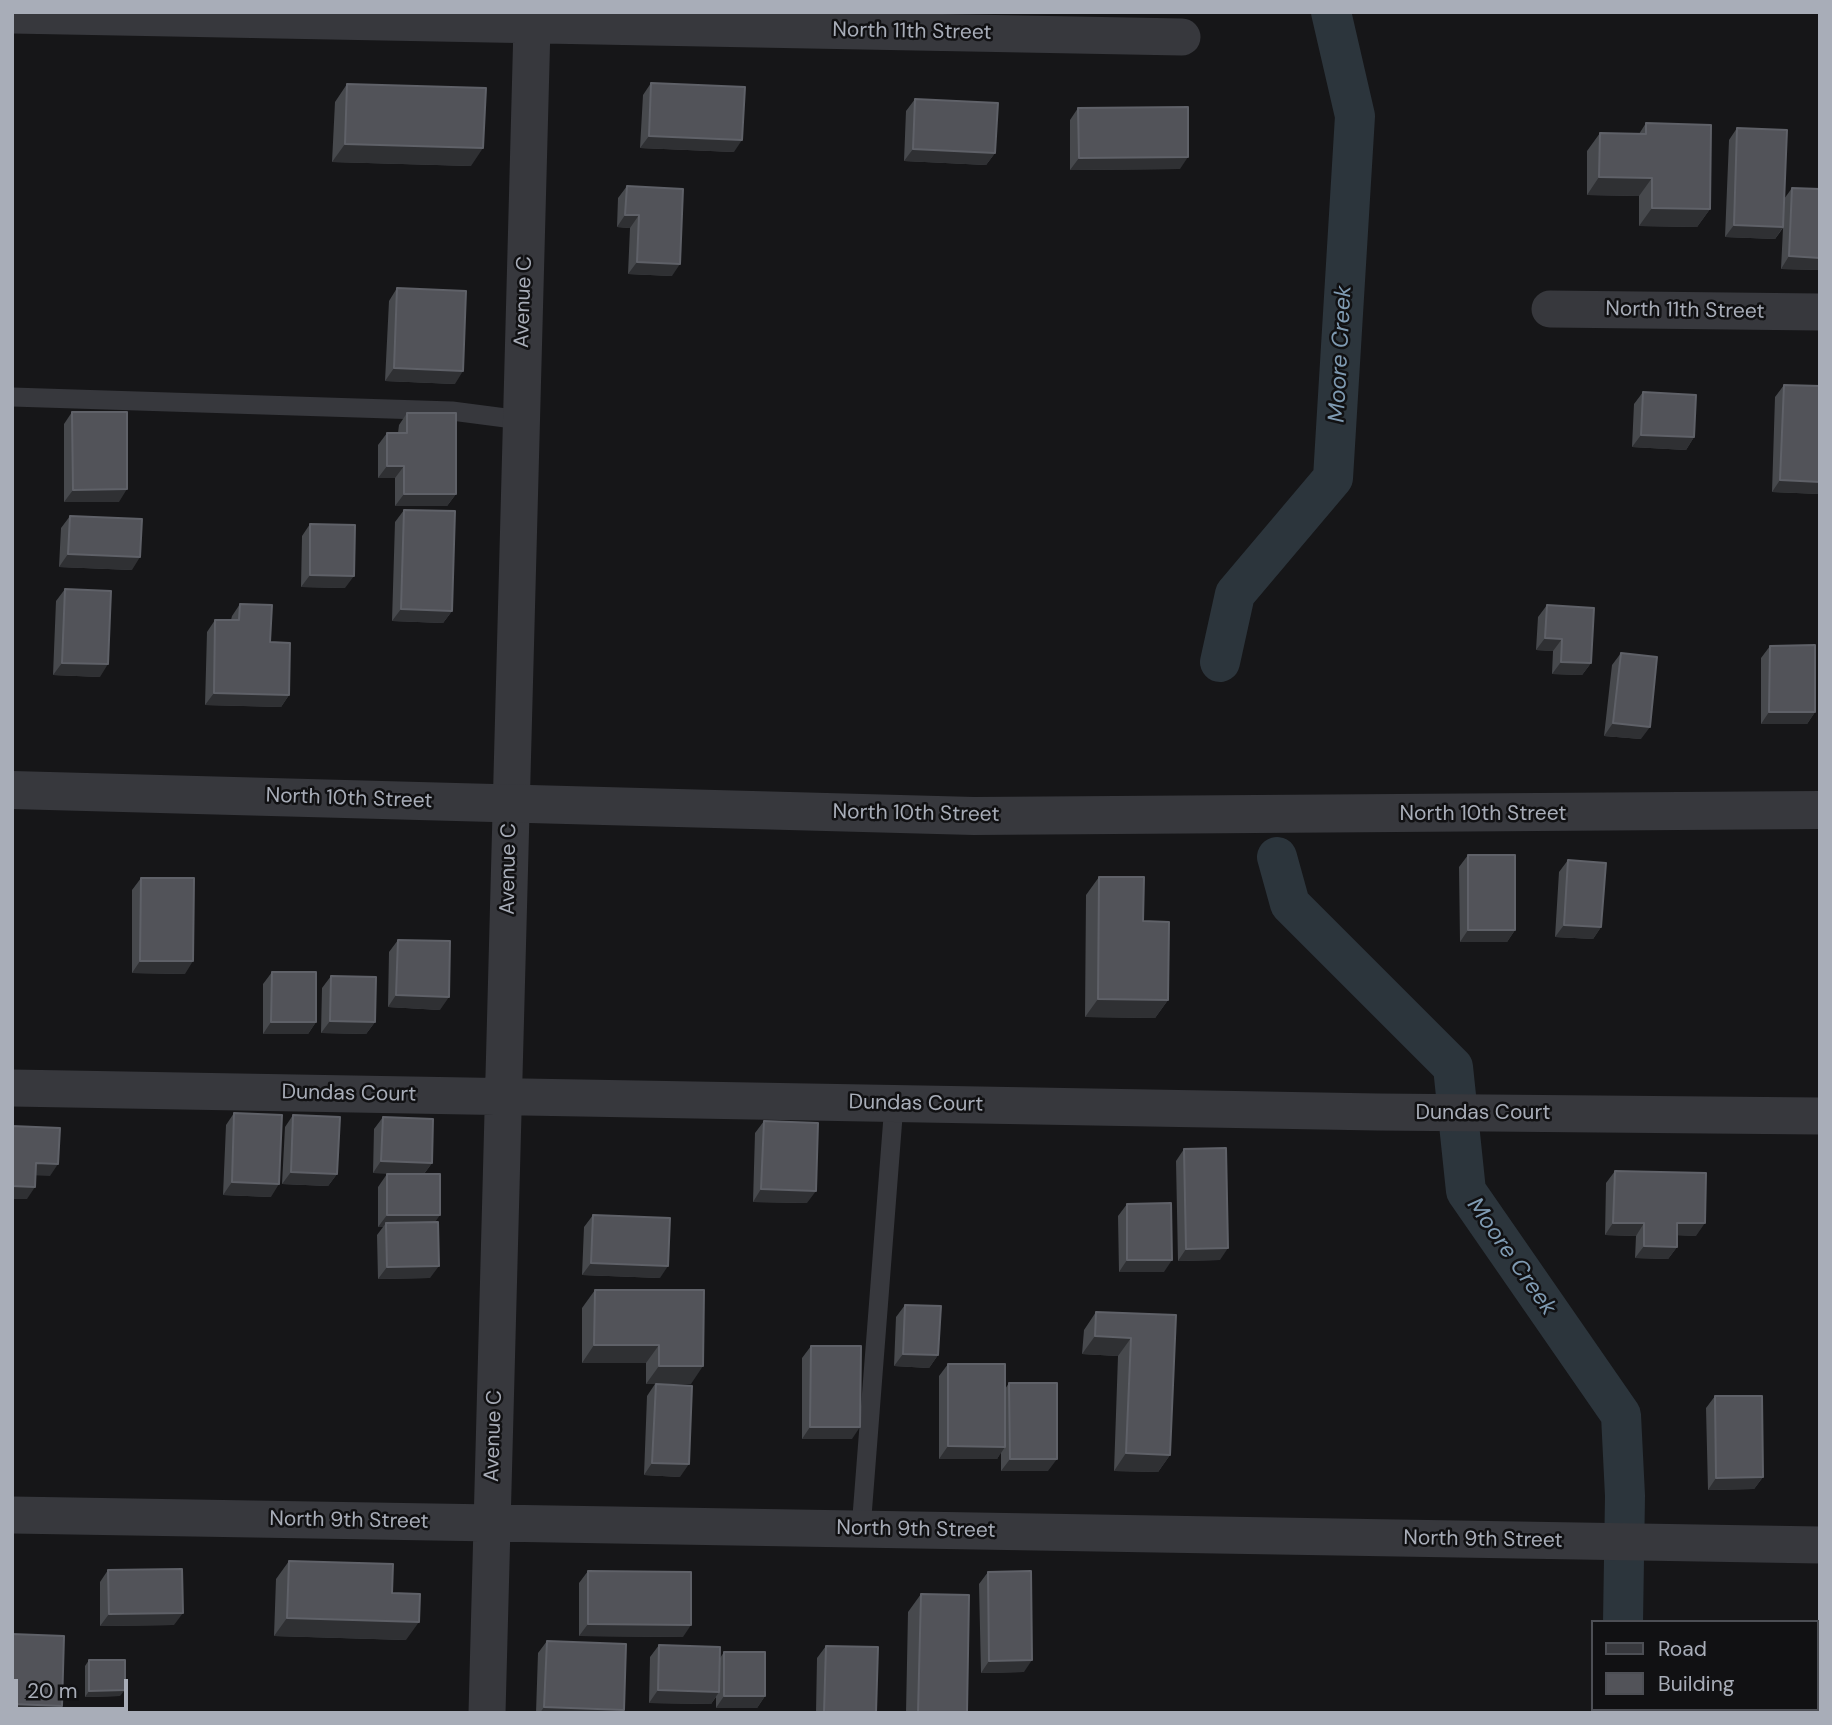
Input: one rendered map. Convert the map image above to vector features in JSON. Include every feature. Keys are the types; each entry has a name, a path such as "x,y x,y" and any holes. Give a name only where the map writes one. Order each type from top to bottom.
{"street":[{"name":"North 11th Street","path":"12,15 1182,37"},
{"name":"Avenue C","path":"487,1713 532,26"},
{"name":"North 11th Street","path":"1550,309 1820,312"},
{"name":"North 10th Street","path":"12,790 974,817 1820,810"},
{"name":"Dundas Court","path":"12,1088 1378,1112 1820,1116"},
{"name":"North 9th Street","path":"12,1515 1820,1545"}],"lane":[{"path":"12,397 452,411 521,420"},
{"path":"861,1529 894,1104"}],"building":[{"path":"651,83 745,87 742,140 649,136"},
{"path":"347,84 486,88 483,148 345,144"},
{"path":"915,99 998,103 995,153 913,149"},
{"path":"1188,107 1188,157 1079,158 1078,108"},
{"path":"1646,123 1711,125 1710,209 1652,208 1652,178 1599,177 1600,133 1646,134"},
{"path":"1737,128 1787,130 1783,227 1734,225"},
{"path":"627,186 683,189 680,264 637,262 639,215 625,215"},
{"path":"1792,188 1820,189 1820,258 1789,256"},
{"path":"397,288 466,291 463,371 394,368"},
{"path":"1784,385 1820,386 1820,482 1780,480"},
{"path":"1643,392 1696,395 1694,437 1641,435"},
{"path":"72,412 127,412 127,489 73,490"},
{"path":"407,413 456,413 456,494 404,494 404,466 387,466 387,433 407,433"},
{"path":"404,510 455,511 452,611 401,609"},
{"path":"70,516 142,519 140,557 68,554"},
{"path":"310,524 355,525 354,576 310,575"},
{"path":"65,589 111,591 108,664 62,663"},
{"path":"240,604 272,605 270,642 290,643 289,695 214,693 215,620 239,620"},
{"path":"1547,605 1594,608 1591,663 1561,662 1562,639 1545,638"},
{"path":"1815,645 1815,712 1769,712 1770,646"},
{"path":"1621,653 1657,657 1650,727 1613,723"},
{"path":"1468,855 1515,855 1515,930 1468,930"},
{"path":"1568,860 1606,863 1601,927 1564,925"},
{"path":"1099,877 1144,877 1143,921 1169,922 1168,1000 1098,999"},
{"path":"141,878 194,878 193,961 140,961"},
{"path":"398,940 450,941 449,997 396,995"},
{"path":"272,972 316,972 316,1022 271,1022"},
{"path":"331,976 376,977 375,1022 330,1021"},
{"path":"234,1113 282,1115 279,1184 232,1182"},
{"path":"293,1115 340,1117 337,1174 291,1172"},
{"path":"383,1117 433,1119 432,1163 381,1161"},
{"path":"764,1121 818,1123 816,1191 761,1189"},
{"path":"12,1126 60,1128 58,1164 36,1163 35,1187 12,1186"},
{"path":"1226,1148 1228,1248 1186,1249 1184,1149"},
{"path":"1615,1171 1706,1173 1705,1223 1677,1223 1677,1247 1644,1246 1644,1223 1613,1223"},
{"path":"387,1174 440,1174 440,1215 387,1215"},
{"path":"1171,1203 1172,1260 1127,1260 1127,1204"},
{"path":"593,1215 670,1218 668,1266 591,1263"},
{"path":"438,1222 439,1266 387,1267 386,1223"},
{"path":"595,1290 704,1290 703,1366 659,1366 659,1345 594,1345"},
{"path":"905,1305 941,1306 938,1355 903,1354"},
{"path":"1096,1312 1176,1315 1170,1455 1126,1453 1131,1338 1095,1336"},
{"path":"811,1346 861,1346 860,1427 810,1427"},
{"path":"948,1364 1005,1364 1005,1447 948,1446"},
{"path":"1009,1383 1057,1383 1057,1459 1010,1459"},
{"path":"656,1384 692,1386 689,1464 652,1463"},
{"path":"1715,1396 1762,1396 1763,1477 1716,1478"},
{"path":"289,1561 393,1564 392,1593 420,1594 419,1622 287,1618"},
{"path":"182,1569 183,1613 109,1614 108,1570"},
{"path":"588,1571 691,1572 691,1625 588,1624"},
{"path":"1031,1571 1032,1660 989,1661 988,1572"},
{"path":"921,1594 969,1595 967,1713 918,1713"},
{"path":"12,1634 64,1636 62,1706 12,1704"},
{"path":"547,1641 626,1644 624,1710 544,1707"},
{"path":"659,1645 720,1647 719,1692 658,1690"},
{"path":"826,1646 878,1647 876,1713 824,1713"},
{"path":"724,1652 765,1652 765,1696 724,1696"},
{"path":"89,1660 125,1660 125,1690 89,1691"}],"waterway":[{"name":"Moore Creek","path":"1220,662 1235,594 1333,478 1355,116 1331,12"},
{"name":"Moore Creek","path":"1277,857 1290,904 1453,1067 1466,1191 1621,1415 1625,1496 1623,1620"}]}
